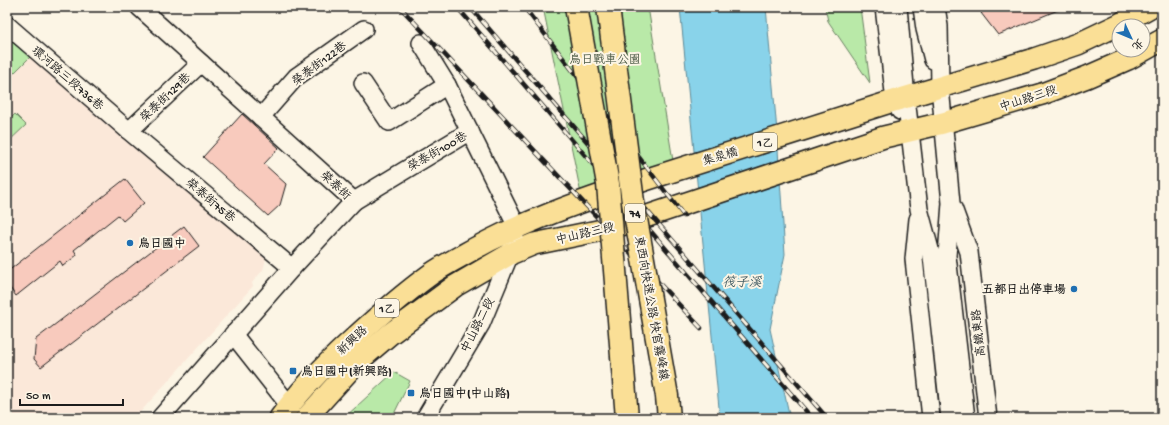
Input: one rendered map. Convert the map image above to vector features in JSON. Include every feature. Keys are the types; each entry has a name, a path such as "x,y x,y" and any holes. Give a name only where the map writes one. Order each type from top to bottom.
{"highway":[{"name":"74","path":"576,7 608,184 627,418"},
{"name":"東西向快速公路 快官霧峰線","path":"608,7 633,202 667,396 669,418"}],"main road":[{"name":"1乙","path":"895,101 1034,59 1078,44 1120,24 1150,7"},
{"name":"中山路三段","path":"510,254 534,244 612,228 887,136 943,123 1042,94 1087,77 1128,59 1162,40"},
{"name":"集泉橋","path":"620,188 895,101"},
{"name":"1乙","path":"517,227 620,188"},
{"name":"新興路","path":"284,412 334,357 378,316 432,273 483,243 517,227"},
{"name":"新興路","path":"306,418 356,363 390,334 455,286 510,254"}],"street":[{"name":"榮泰街","path":"139,7 354,201 292,268 160,418"},
{"path":"585,7 620,188"},
{"path":"599,7 620,188"},
{"path":"884,7 895,101 910,131 939,418"},
{"path":"895,101 898,7"},
{"name":"高鐵東路","path":"922,7 925,29 940,87"},
{"name":"高鐵東路","path":"936,7 939,26 940,87 951,203 947,256 966,418"},
{"name":"環河路三段736巷","path":"7,25 129,131"},
{"name":"榮泰街122巷","path":"261,117 296,77 364,29"},
{"path":"421,43 447,85 470,131"},
{"name":"榮泰街129巷","path":"129,131 201,63"},
{"path":"363,83 389,122 447,85"},
{"name":"榮泰街75巷","path":"129,131 292,268"},
{"name":"榮泰街100巷","path":"354,201 470,131 517,227"},
{"path":"951,203 960,254 979,418"},
{"name":"高鐵東路","path":"951,203 969,252 988,418"},
{"path":"919,209 914,259 931,418"},
{"path":"919,209 932,257 950,418"},
{"name":"中山路二段","path":"425,418 481,324 510,254 517,227"},
{"path":"233,334 284,412"}],"shaded area":[{"name":"烏日國中","path":"30,53 267,255 263,270 252,283 253,286 135,418 7,418 7,76"}],"green space":[{"name":"烏日戰車公園","path":"543,7 648,7 674,167 583,204"},
{"path":"825,7 860,7 870,83 828,21"},
{"path":"7,38 30,57 7,80"},
{"path":"15,114 26,125 7,143 7,122"},
{"path":"394,372 410,381 392,418 344,418"}],"water":[{"name":"筏子溪","path":"680,7 766,7 776,120 785,254 770,329 790,418 720,418"}],"building":[{"path":"991,7 1065,7 998,35 981,13"},
{"path":"242,114 279,148 264,164 286,184 280,205 268,216 203,157"},
{"path":"125,179 144,203 123,221 118,215 74,250 77,255 63,266 60,261 16,296 7,284 7,272"},
{"path":"184,226 199,246 41,367 34,359 36,339"}],"railway":[{"path":"400,7 701,328"},
{"path":"457,7 812,418"},
{"path":"470,7 827,418"},
{"path":"524,7 684,216"}],"place":[{"name":"烏日國中","path":"130,243"},
{"name":"五都日出停車場","path":"1074,289"},
{"name":"烏日國中(新興路)","path":"293,371"},
{"name":"烏日國中(中山路)","path":"411,393"}]}
